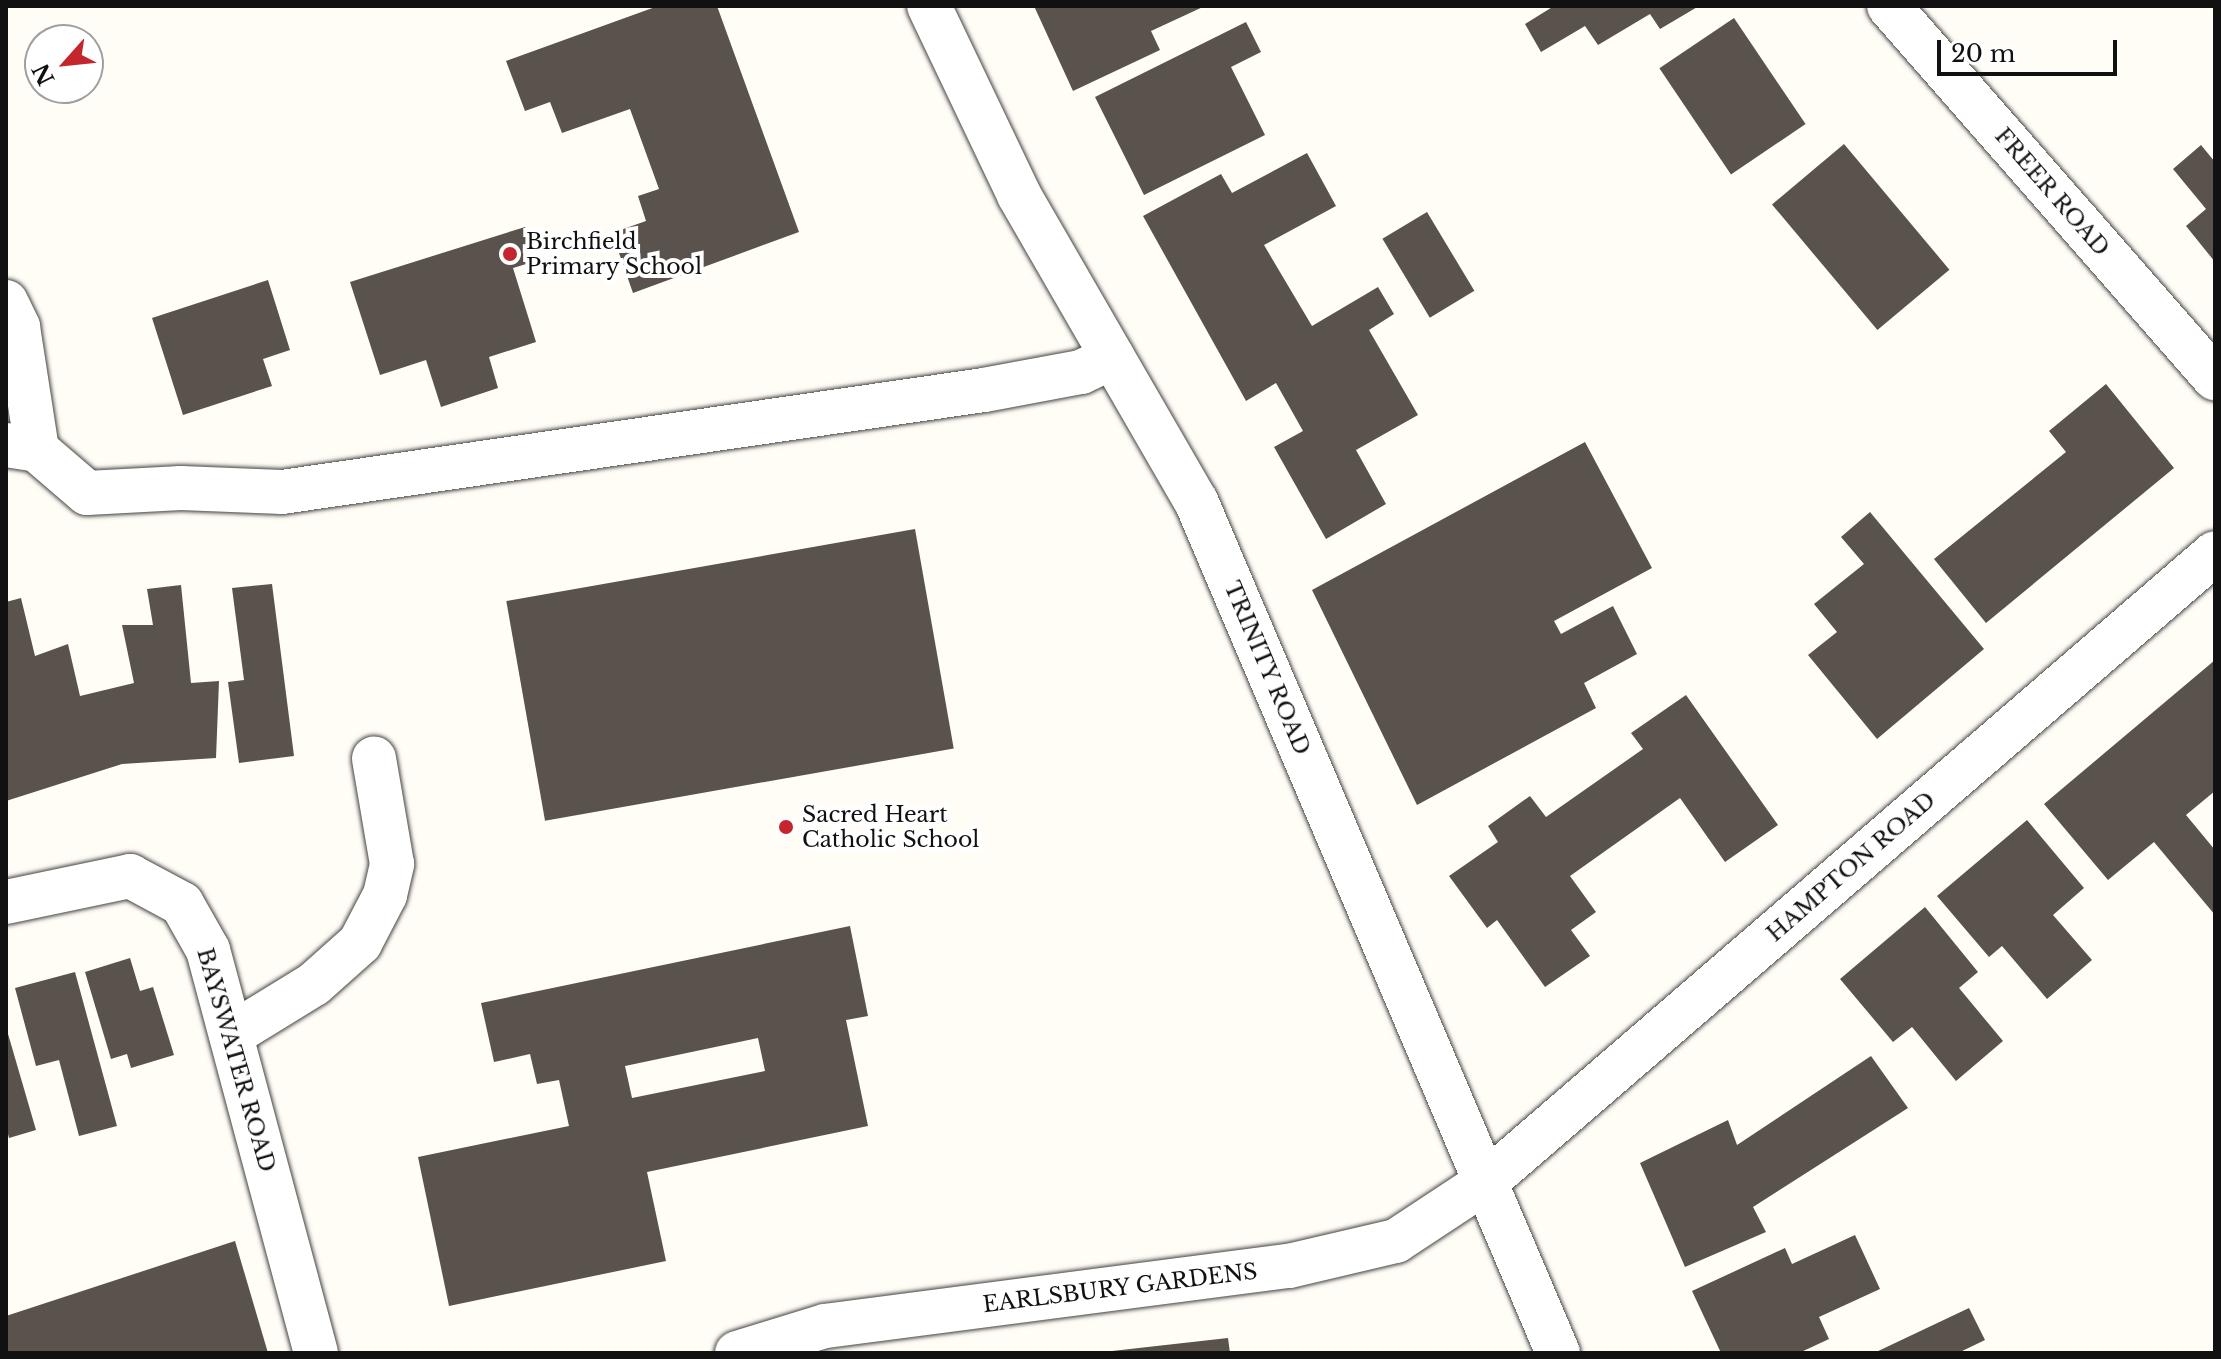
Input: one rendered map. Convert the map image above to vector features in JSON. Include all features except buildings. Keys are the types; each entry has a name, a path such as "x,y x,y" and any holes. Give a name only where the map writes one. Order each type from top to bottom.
{"street":[{"name":"TRINITY ROAD","path":"929,6 1019,195 1196,501 1558,1353"},
{"name":"FREER ROAD","path":"1889,6 2215,379"},
{"path":"6,302 18,327 22,448 87,493 181,488 282,492 984,390 1081,372 1113,357"},
{"name":"HAMPTON ROAD","path":"1487,1181 2215,553"},
{"path":"231,1035 314,984 360,943 379,907 392,864 374,759"},
{"name":"BAYSWATER ROAD","path":"6,902 130,876 182,904 208,950 316,1353"},
{"name":"EARLSBURY GARDENS","path":"737,1353 825,1326 1289,1266 1396,1241 1487,1181"}],"place":[{"name":"Birchfield Primary School","path":"510,254"},
{"name":"Sacred Heart Catholic School","path":"786,827"}]}
